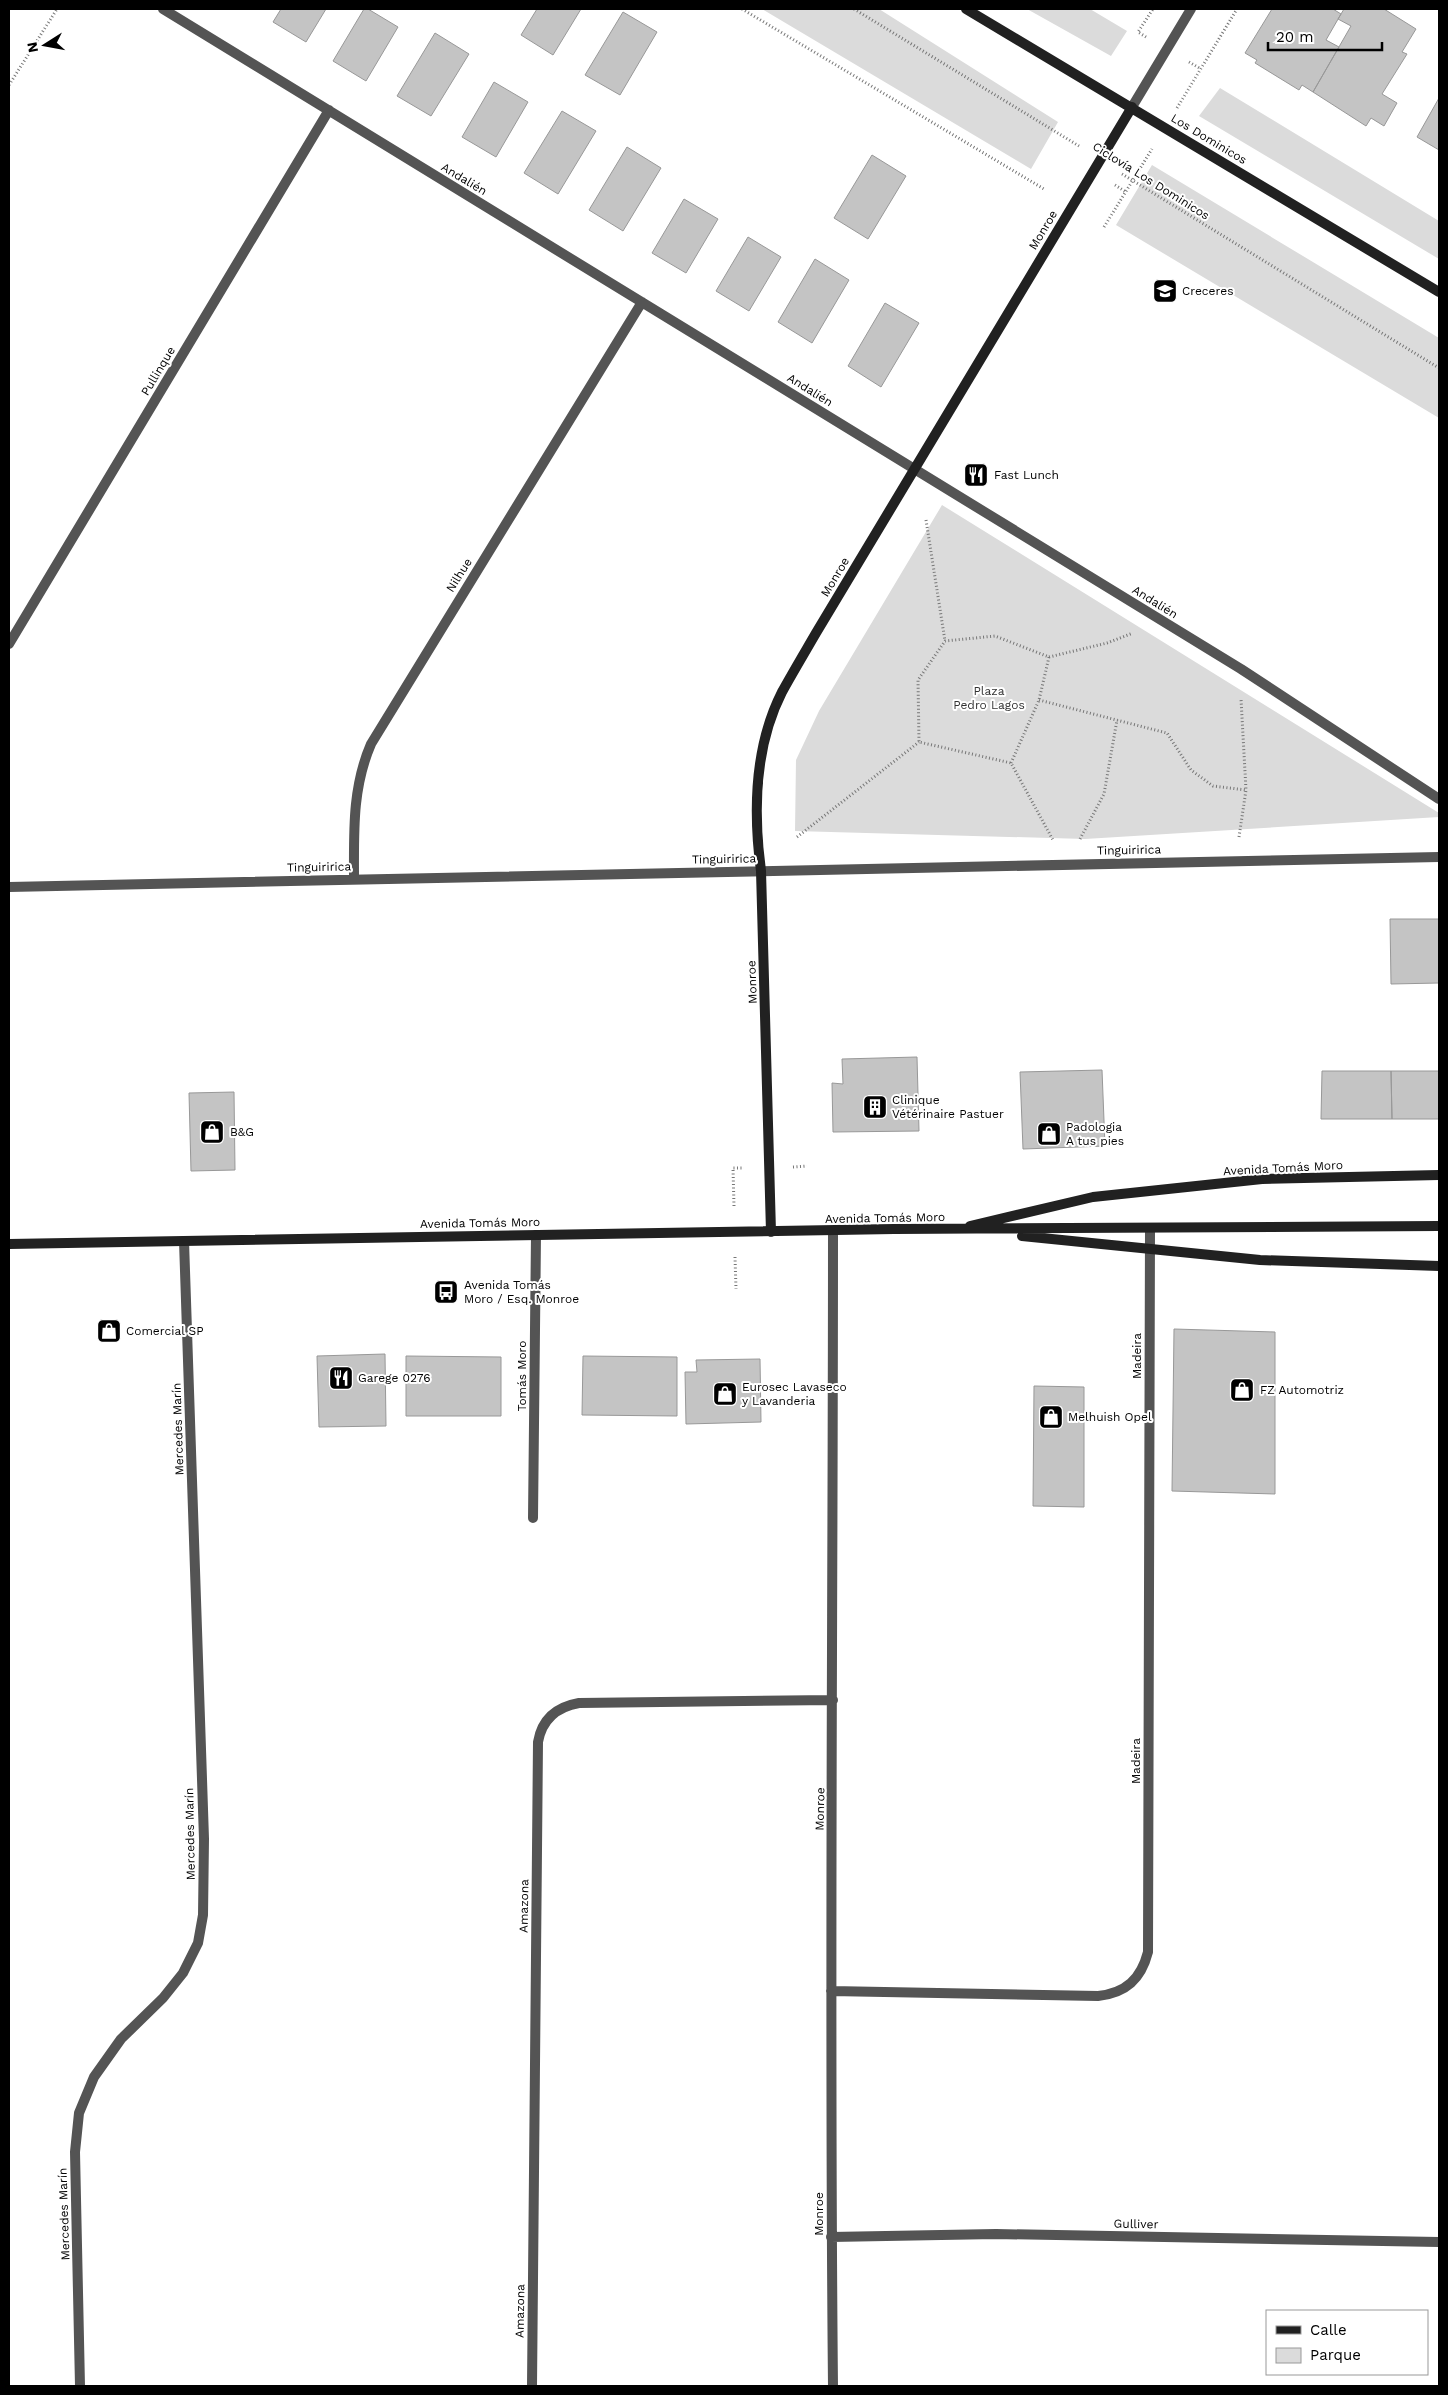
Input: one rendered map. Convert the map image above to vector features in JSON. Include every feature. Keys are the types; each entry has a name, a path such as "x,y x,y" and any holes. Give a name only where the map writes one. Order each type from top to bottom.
{"main road":[{"name":"Los Dominicos","path":"966,9 1439,292"},
{"name":"Monroe","path":"772,1232 760,871 756,833 756,795 761,756 770,724 782,693 808,648 1132,107"},
{"name":"Avenida Tomás Moro","path":"952,1230 1092,1197 1262,1179 1439,1175"},
{"name":"Avenida Tomás Moro","path":"9,1244 832,1231 1439,1226"},
{"name":"Avenida Tomás Moro","path":"952,1230 1057,1238 1150,1250 1270,1261 1439,1266"}],"street":[{"name":"Andalién","path":"163,9 1241,668 1439,799"},
{"name":"Monroe","path":"1132,107 1191,9"},
{"name":"Pullinque","path":"9,644 329,110"},
{"name":"Nilhue","path":"354,879 356,790 362,764 371,744 642,302"},
{"name":"Tinguiririca","path":"9,886 1439,856"},
{"name":"Madeira","path":"831,1991 1098,1996 1121,1991 1139,1975 1145,1964 1148,1942 1150,1229"},
{"name":"Monroe","path":"832,1231 831,2238 833,2386"},
{"name":"Tomás Moro","path":"533,1518 536,1235"},
{"name":"Mercedes Marín","path":"80,2386 75,2152 79,2113 94,2077 121,2040 163,1998 183,1973 198,1943 203,1915 204,1839 184,1241"},
{"name":"Amazona","path":"532,2386 538,1742 540,1732 552,1714 569,1704 833,1700"},
{"name":"Gulliver","path":"831,2238 996,2234 1439,2242"}],"path":[{"path":"9,85 57,9"},
{"path":"742,9 1044,189"},
{"name":"Ciclovía Los Dominicos","path":"854,9 1439,368"},
{"path":"1138,32 1153,9"},
{"path":"1201,69 1237,9"},
{"path":"919,742 918,680 945,641 926,520"},
{"path":"945,641 995,636 1049,657 1107,643 1162,621"},
{"path":"1011,763 1039,700 1049,657"},
{"path":"1236,860 1246,790 1241,668"},
{"path":"1039,700 1167,733 1192,770 1213,786 1246,790"},
{"path":"1066,864 1104,794 1117,720"},
{"path":"919,742 1011,763 1066,864"},
{"path":"797,837 919,742"},
{"path":"733,1168 736,1289"}],"green space":[{"path":"762,9 879,9 1058,122 1031,169"},
{"path":"1027,9 1090,9 1127,31 1111,56"},
{"path":"1220,88 1439,221 1439,259 1199,116"},
{"path":"1152,165 1439,338 1439,418 1116,225"},
{"name":"Plaza Pedro Lagos","path":"942,505 1439,813 1439,817 1085,839 795,831 796,760 819,711"}],"building":[{"path":"281,9 326,9 306,42 273,22"},
{"path":"364,9 368,9 398,27 366,81 333,61"},
{"path":"537,9 581,9 553,55 521,35"},
{"path":"1272,9 1333,9 1341,14 1326,40 1339,47 1313,92 1302,85 1299,90 1255,63 1257,60 1245,53"},
{"path":"1344,9 1384,9 1416,29 1402,52 1407,54 1382,94 1397,103 1384,126 1371,118 1366,126 1313,92 1351,26 1338,19"},
{"path":"623,12 657,32 620,95 585,75"},
{"path":"435,33 469,54 431,116 397,96"},
{"path":"494,82 528,102 496,157 462,137"},
{"path":"1439,98 1439,150 1417,137"},
{"path":"562,111 596,131 558,194 524,173"},
{"path":"627,147 661,168 623,231 589,210"},
{"path":"872,155 906,176 868,239 834,218"},
{"path":"684,199 718,219 686,273 652,253"},
{"path":"748,237 781,257 749,311 716,291"},
{"path":"815,259 849,280 812,343 778,322"},
{"path":"885,303 919,323 881,387 848,366"},
{"path":"1390,919 1439,919 1439,983 1391,984"},
{"name":"Clinique Vétérinaire Pastuer","path":"917,1057 919,1131 833,1132 832,1083 843,1084 842,1059"},
{"path":"1102,1070 1105,1146 1023,1149 1020,1072"},
{"path":"1322,1071 1391,1071 1392,1119 1321,1119"},
{"path":"1391,1071 1439,1071 1439,1119 1392,1119"},
{"name":"B&G","path":"234,1092 235,1170 191,1171 189,1093"},
{"path":"1174,1329 1275,1332 1275,1494 1172,1491"},
{"path":"385,1354 386,1426 319,1427 317,1356"},
{"path":"406,1356 501,1357 501,1416 406,1416"},
{"path":"583,1356 677,1357 677,1416 582,1415"},
{"path":"760,1359 761,1422 686,1424 685,1372 697,1372 696,1360"},
{"path":"1034,1386 1084,1387 1084,1507 1033,1506"}],"place":[{"name":"Creceres","path":"1165,291"},
{"name":"Fast Lunch","path":"976,475"},
{"name":"Clinique Vétérinaire Pastuer","path":"875,1107"},
{"name":"B&G","path":"212,1132"},
{"name":"Padologia A tus pies","path":"1049,1134"},
{"name":"Avenida Tomás Moro / Esq. Monroe","path":"446,1292"},
{"name":"Comercial SP","path":"109,1331"},
{"name":"Garege 0276","path":"341,1378"},
{"name":"FZ Automotriz","path":"1242,1390"},
{"name":"Eurosec Lavaseco y Lavanderia","path":"725,1394"},
{"name":"Melhuish Opel","path":"1051,1417"}]}
